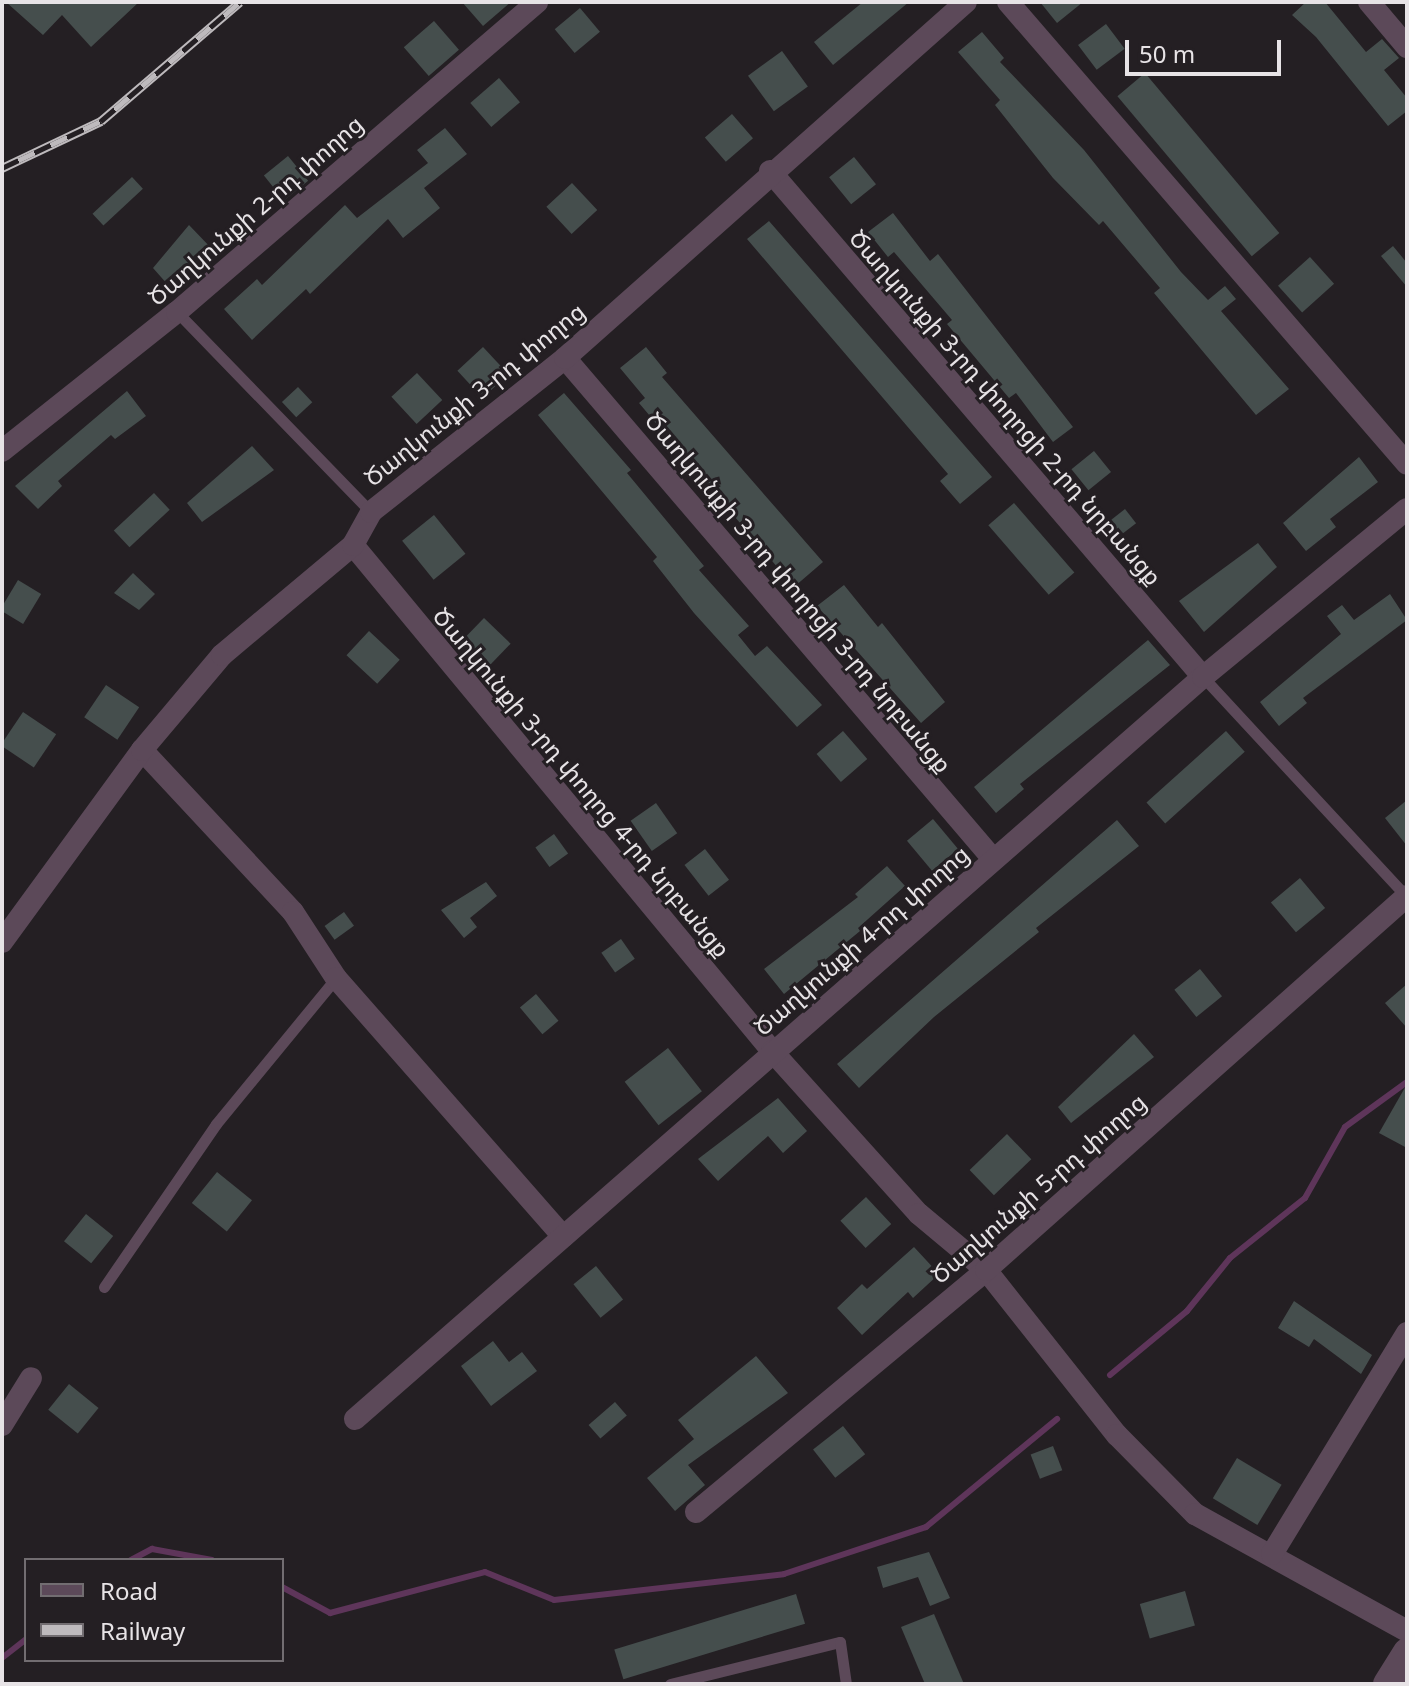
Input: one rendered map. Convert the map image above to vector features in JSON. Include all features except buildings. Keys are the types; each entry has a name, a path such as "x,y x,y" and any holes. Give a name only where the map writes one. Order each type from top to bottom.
{"street":[{"name":"Ծաղկունքի 2-րդ փողոց","path":"2,451 177,312 537,2"},
{"name":"Ծաղկունքի 3-րդ փողոց","path":"2,942 142,750 222,655 353,545 371,512 565,358 770,171 966,2"},
{"path":"1008,2 1407,464"},
{"path":"1369,2 1407,47"},
{"name":"Ծաղկունքի 3-րդ փողոցի 2-րդ նրբանցք","path":"770,171 1203,677"},
{"name":"Ծաղկունքի 3-րդ փողոցի 3-րդ նրբանցք","path":"565,358 993,859"},
{"name":"Ծաղկունքի 4-րդ փողոց","path":"355,1419 1203,677 1407,509"},
{"name":"Ծաղկունքի 3-րդ փողոց 4-րդ նրբանցք","path":"353,545 772,1051 919,1214 986,1270 1117,1435 1195,1514 1407,1631"},
{"path":"142,750 293,912 336,978 563,1236"},
{"name":"Ծաղկունքի 5-րդ փողոց","path":"696,1512 986,1270 1407,896"},
{"path":"1272,1554 1407,1333"},
{"path":"2,1425 31,1378"},
{"path":"1387,1684 1407,1652"}],"lane":[{"path":"177,312 371,512"},
{"path":"1203,677 1407,896"},
{"path":"104,1287 216,1124 336,978"},
{"path":"670,1684 840,1642 846,1684"}],"waterway":[{"path":"1110,1375 1187,1311 1230,1258 1305,1198 1345,1127 1407,1082"},
{"path":"284,1588 330,1613 485,1572 554,1600 784,1574 926,1527 1057,1419"},
{"path":"135,1558 152,1549 201,1558"},
{"path":"2,1658 24,1641"}],"railway":[{"path":"2,168 101,121 240,2"}]}
